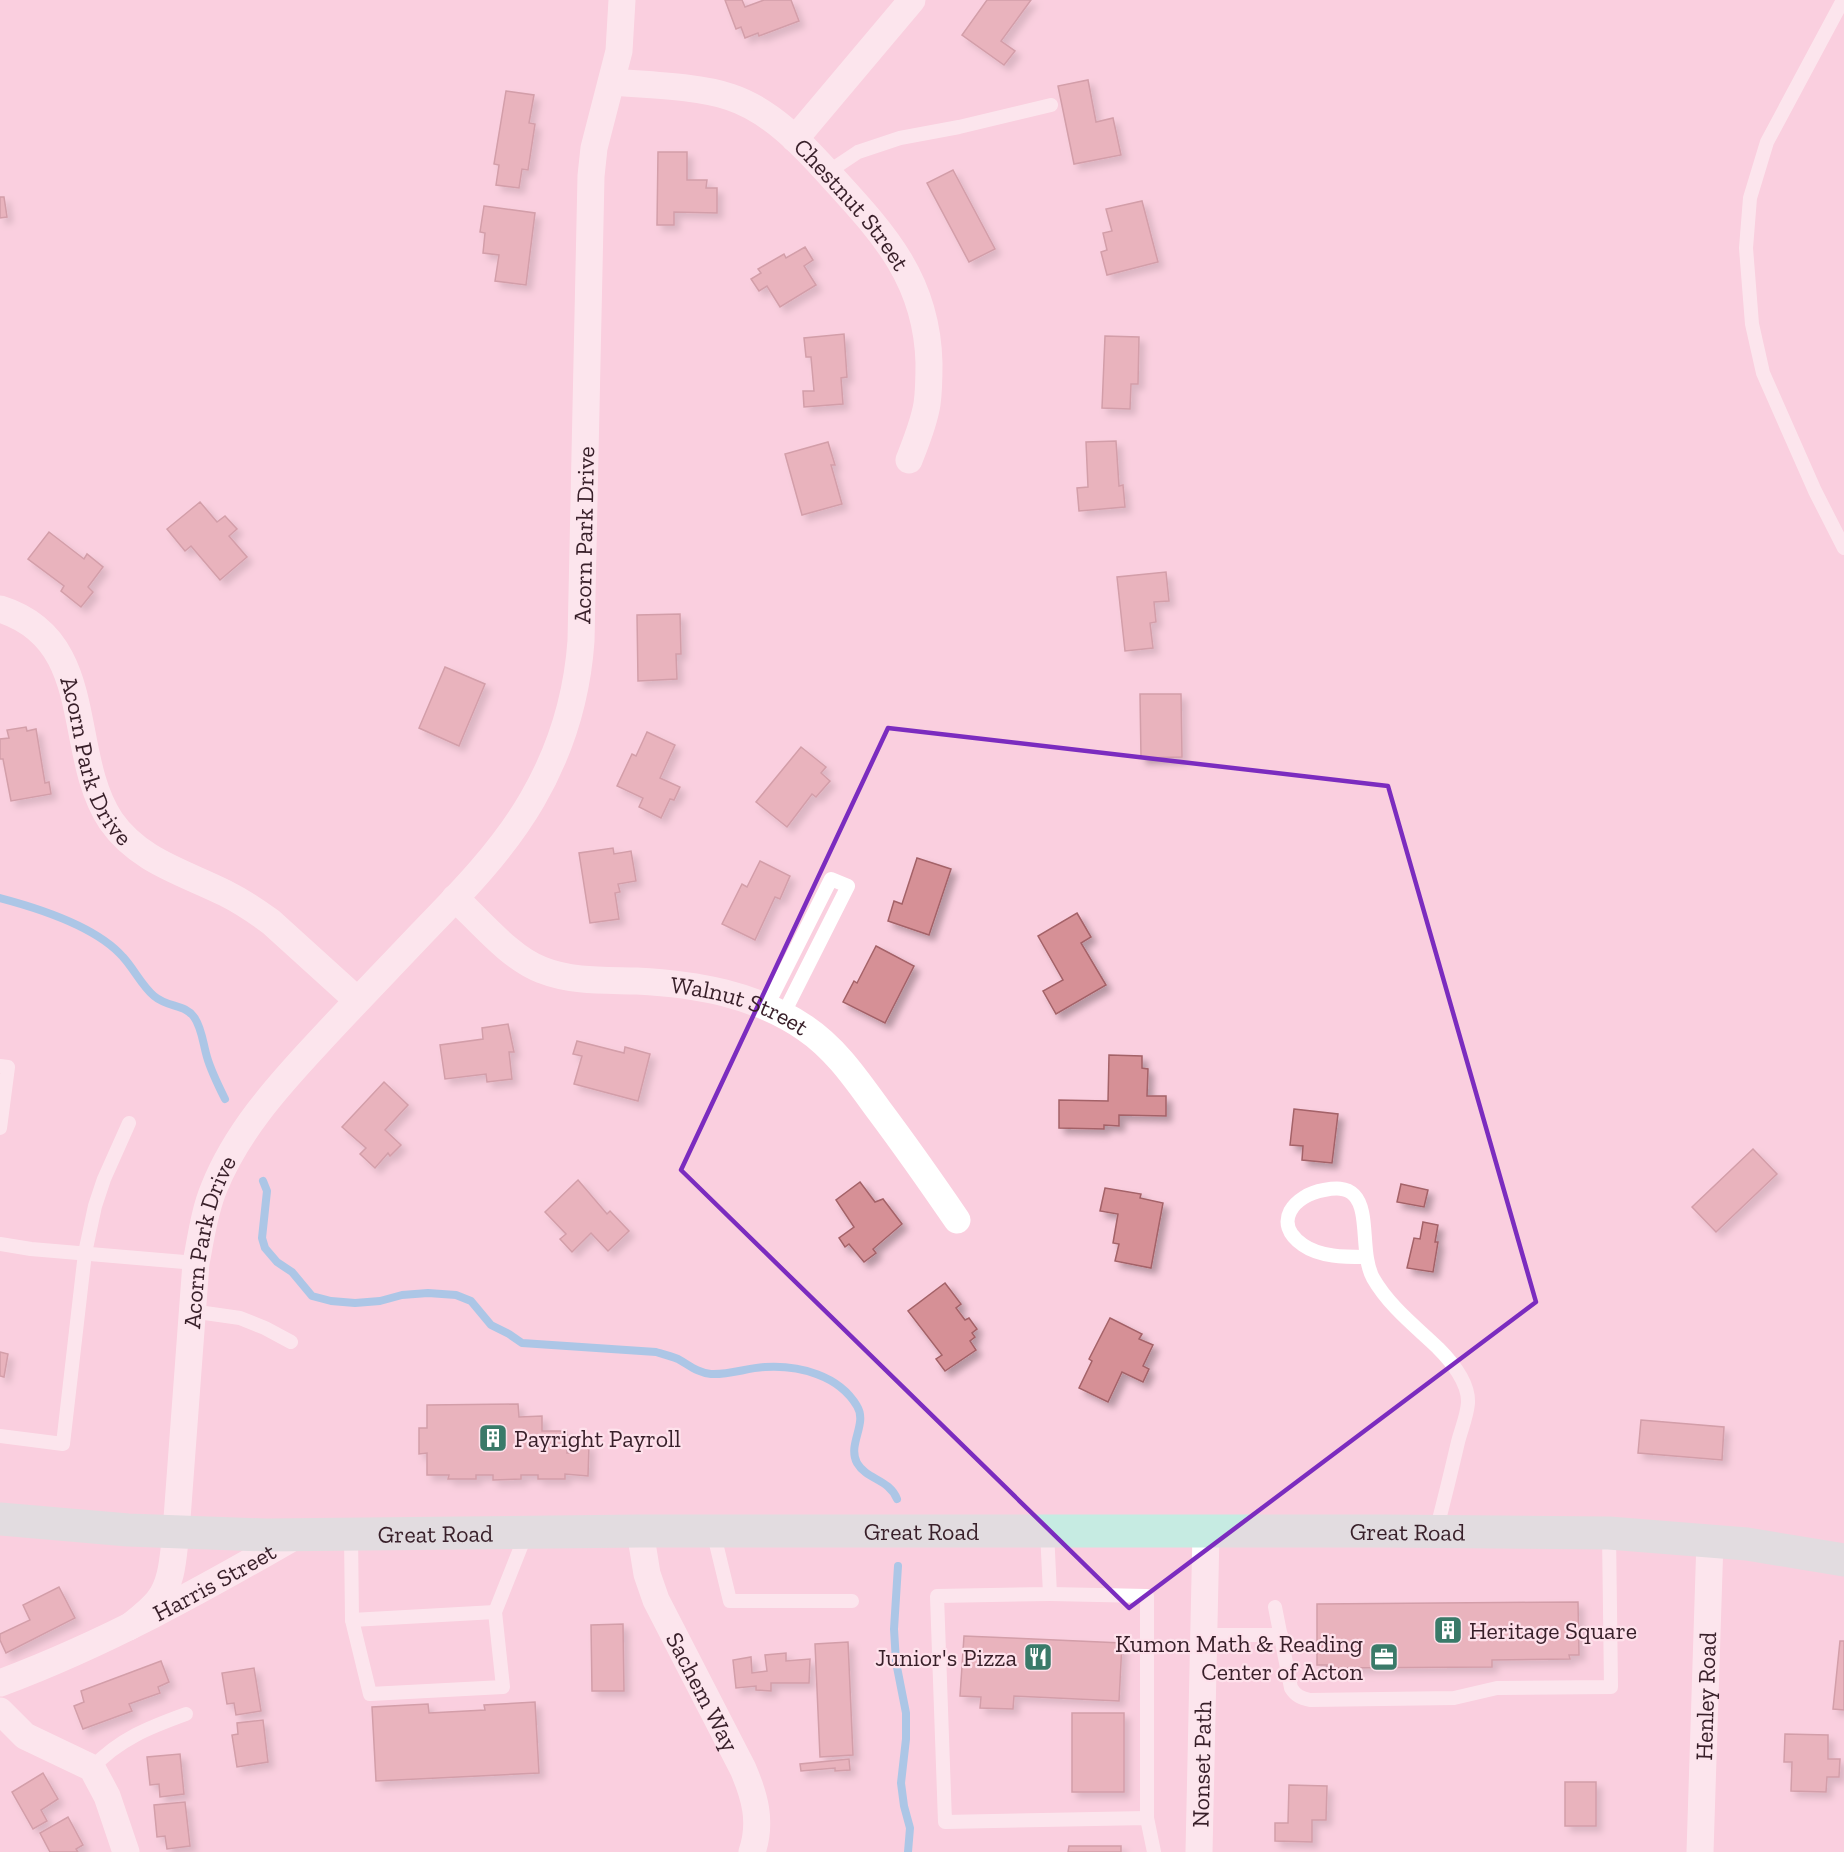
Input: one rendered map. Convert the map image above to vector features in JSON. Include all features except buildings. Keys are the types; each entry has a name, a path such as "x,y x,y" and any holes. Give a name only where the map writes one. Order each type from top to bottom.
{"main road":[{"name":"Great Road","path":"0,1519 176,1532 299,1534 640,1531 1610,1533 1710,1540 1844,1560"}],"street":[{"name":"Acorn Park Drive","path":"176,1532 196,1263 204,1221 214,1188 227,1160 245,1130 288,1074 455,898 505,840 532,800 556,752 572,701 579,670 581,641 591,176 599,127 619,51 622,0"},
{"path":"795,139 912,0"},
{"name":"Chestnut Street","path":"612,82 705,91 730,96 752,106 795,139 828,172 881,232 902,264 918,297 928,346 930,380 927,405 909,460"},
{"name":"Acorn Park Drive","path":"0,609 32,625 49,641 64,663 72,684 100,800 110,819 125,838 142,853 225,892 256,911 357,1000"},
{"name":"Walnut Street","path":"455,898 523,960 541,970 582,979 660,982 717,990 774,1012 805,1028 840,1058 919,1164 957,1220"},
{"name":"Sachem Way","path":"640,1531 647,1574 656,1600 753,1792 758,1816 756,1840 752,1852"},
{"name":"Harris Street","path":"129,1627 157,1602 166,1588 176,1532"},
{"name":"Nonset Path","path":"1199,1852 1206,1532"},
{"name":"Harris Street","path":"0,1683 60,1660 129,1627 299,1534"},
{"name":"Henley Road","path":"1700,1852 1710,1540"},
{"path":"0,1711 25,1736 92,1768 107,1796 126,1852"}],"lane":[{"path":"1843,0 1767,142 1750,198 1746,248 1752,324 1763,373 1815,491 1844,548"},
{"path":"828,172 858,152 900,138 959,127 1051,105"},
{"path":"831,879 848,886 774,1012 831,879"},
{"path":"0,1066 8,1067 0,1128"},
{"path":"0,1436 63,1444 85,1253 95,1206 104,1179 129,1123"},
{"path":"1365,1257 1324,1254 1305,1246 1290,1231 1288,1219 1295,1203 1304,1196 1318,1191 1340,1188 1352,1192 1359,1201 1365,1257 1372,1277 1409,1322 1441,1351 1460,1377 1468,1402 1436,1531"},
{"path":"0,1244 31,1249 196,1263"},
{"path":"191,1311 240,1318 291,1342"},
{"path":"713,1531 730,1601 852,1601"},
{"path":"1047,1531 1050,1594"},
{"path":"351,1533 352,1620 370,1694 503,1687 495,1612 526,1532"},
{"path":"1275,1607 1291,1688 1296,1695 1310,1700 1454,1698 1497,1688 1611,1687 1610,1533"},
{"path":"1147,1818 945,1822 937,1596 1050,1594 1147,1596 1147,1818 1154,1852"},
{"path":"352,1620 495,1612"},
{"path":"1203,1635 1281,1635"},
{"path":"92,1768 123,1741 146,1728 186,1714"}],"highlighted area":[{"path":"888,728 1388,786 1536,1302 1129,1608 681,1170"}],"waterway":[{"path":"0,898 49,913 98,937 123,957 154,996 190,1013 199,1026 207,1057 225,1099"},
{"path":"263,1181 267,1191 262,1238 265,1248 277,1262 292,1272 312,1296 331,1301 355,1303 380,1301 402,1295 428,1293 456,1295 471,1301 491,1325 522,1343 656,1352 711,1374 778,1367 817,1374 840,1387 857,1406 860,1413 854,1449 857,1463 866,1473 889,1487 897,1499"},
{"path":"898,1566 894,1629 896,1662 906,1713 906,1739 901,1783 910,1828 908,1852"}],"place":[{"name":"Payright Payroll","path":"493,1438"},
{"name":"Heritage Square","path":"1448,1630"},
{"name":"Junior's Pizza","path":"1038,1657"},
{"name":"Kumon Math & Reading Center of Acton","path":"1384,1657"}]}
